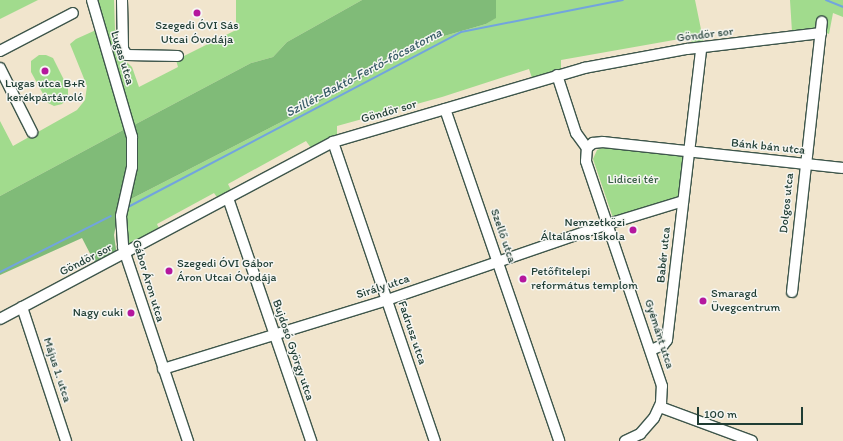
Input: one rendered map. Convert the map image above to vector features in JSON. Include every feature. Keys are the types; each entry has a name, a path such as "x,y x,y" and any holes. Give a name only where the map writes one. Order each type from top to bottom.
{"street":[{"name":"Lugas utca","path":"92,0 128,124"},
{"name":"Lugas utca","path":"122,0 123,49 127,55 178,56"},
{"path":"0,51 73,13"},
{"name":"Dolgos utca","path":"792,292 805,164 822,22"},
{"name":"Göndör sor","path":"0,319 125,255 333,142 556,74 687,49 701,49 821,33"},
{"path":"556,74 576,133 587,148 586,161 608,224 683,201 701,49"},
{"path":"0,68 32,132"},
{"name":"Szellő utca","path":"445,109 499,262 559,441"},
{"name":"Gábor Áron utca","path":"128,124 133,156 121,224 125,255 188,441"},
{"name":"Fadrusz utca","path":"333,142 435,441"},
{"path":"587,148 593,143 603,142 689,151"},
{"name":"Bánk bán utca","path":"689,151 843,168"},
{"name":"Bujdosó György utca","path":"228,198 311,441"},
{"name":"Babér utca","path":"651,350 663,345 667,340 683,201"},
{"name":"Sirály utca","path":"163,369 387,300 608,224"},
{"name":"Gyémánt utca","path":"608,224 662,386 660,407"},
{"name":"Május 1. utca","path":"22,307 66,441"},
{"path":"625,441 647,427 660,407 752,441"}],"green space":[{"path":"0,0 38,0 0,19"},
{"path":"96,0 114,0 115,30 121,30 120,56 132,67 139,87 178,67 176,60 236,30 236,0 362,0 287,42 273,57 251,63 134,125"},
{"path":"362,0 496,0 496,18 486,24 406,47 382,67 295,115 129,200 138,161 134,125 251,63 273,57 287,42"},
{"path":"496,0 695,0 704,44 692,44 691,37 561,60 561,69 532,78 529,69 442,97 337,126 337,138 311,148 306,141 228,184 232,192 219,200 214,193 157,224 160,231 128,248 126,216 129,200 295,115 382,67 406,47 486,24 495,18"},
{"path":"790,0 843,0 843,17 833,13 829,34 822,31 792,32"},
{"path":"96,30 125,129 0,196 0,121 13,146 77,110 85,100 87,86 70,44 76,39"},
{"path":"39,55 46,55 53,58 68,88 68,97 62,104 54,106 48,103 31,72 31,61"},
{"path":"125,129 128,149 126,173 114,235 117,256 97,267 82,238 0,275 0,196"},
{"name":"Lidicei tér","path":"605,147 686,154 679,199 613,218 593,159 597,150"}],"waterway":[{"name":"Szillér-Baktó-Fertő-főcsatorna","path":"128,207 461,32 623,0"},
{"name":"Szillér-Baktó-Fertő-főcsatorna","path":"826,0 843,7"},
{"name":"Szillér-Baktó-Fertő-főcsatorna","path":"0,272 111,216"}],"place":[{"name":"Szegedi ÓVI Sás Utcai Óvodája","path":"197,13"},
{"name":"Lugas utca B+R kerékpártároló","path":"45,71"},
{"name":"Nemzetközi Általános Iskola","path":"633,230"},
{"name":"Szegedi ÓVI Gábor Áron Utcai Óvodája","path":"169,271"},
{"name":"Petőfitelepi református templom","path":"523,279"},
{"name":"Smaragd Üvegcentrum","path":"703,301"},
{"name":"Nagy cuki","path":"131,313"}]}
